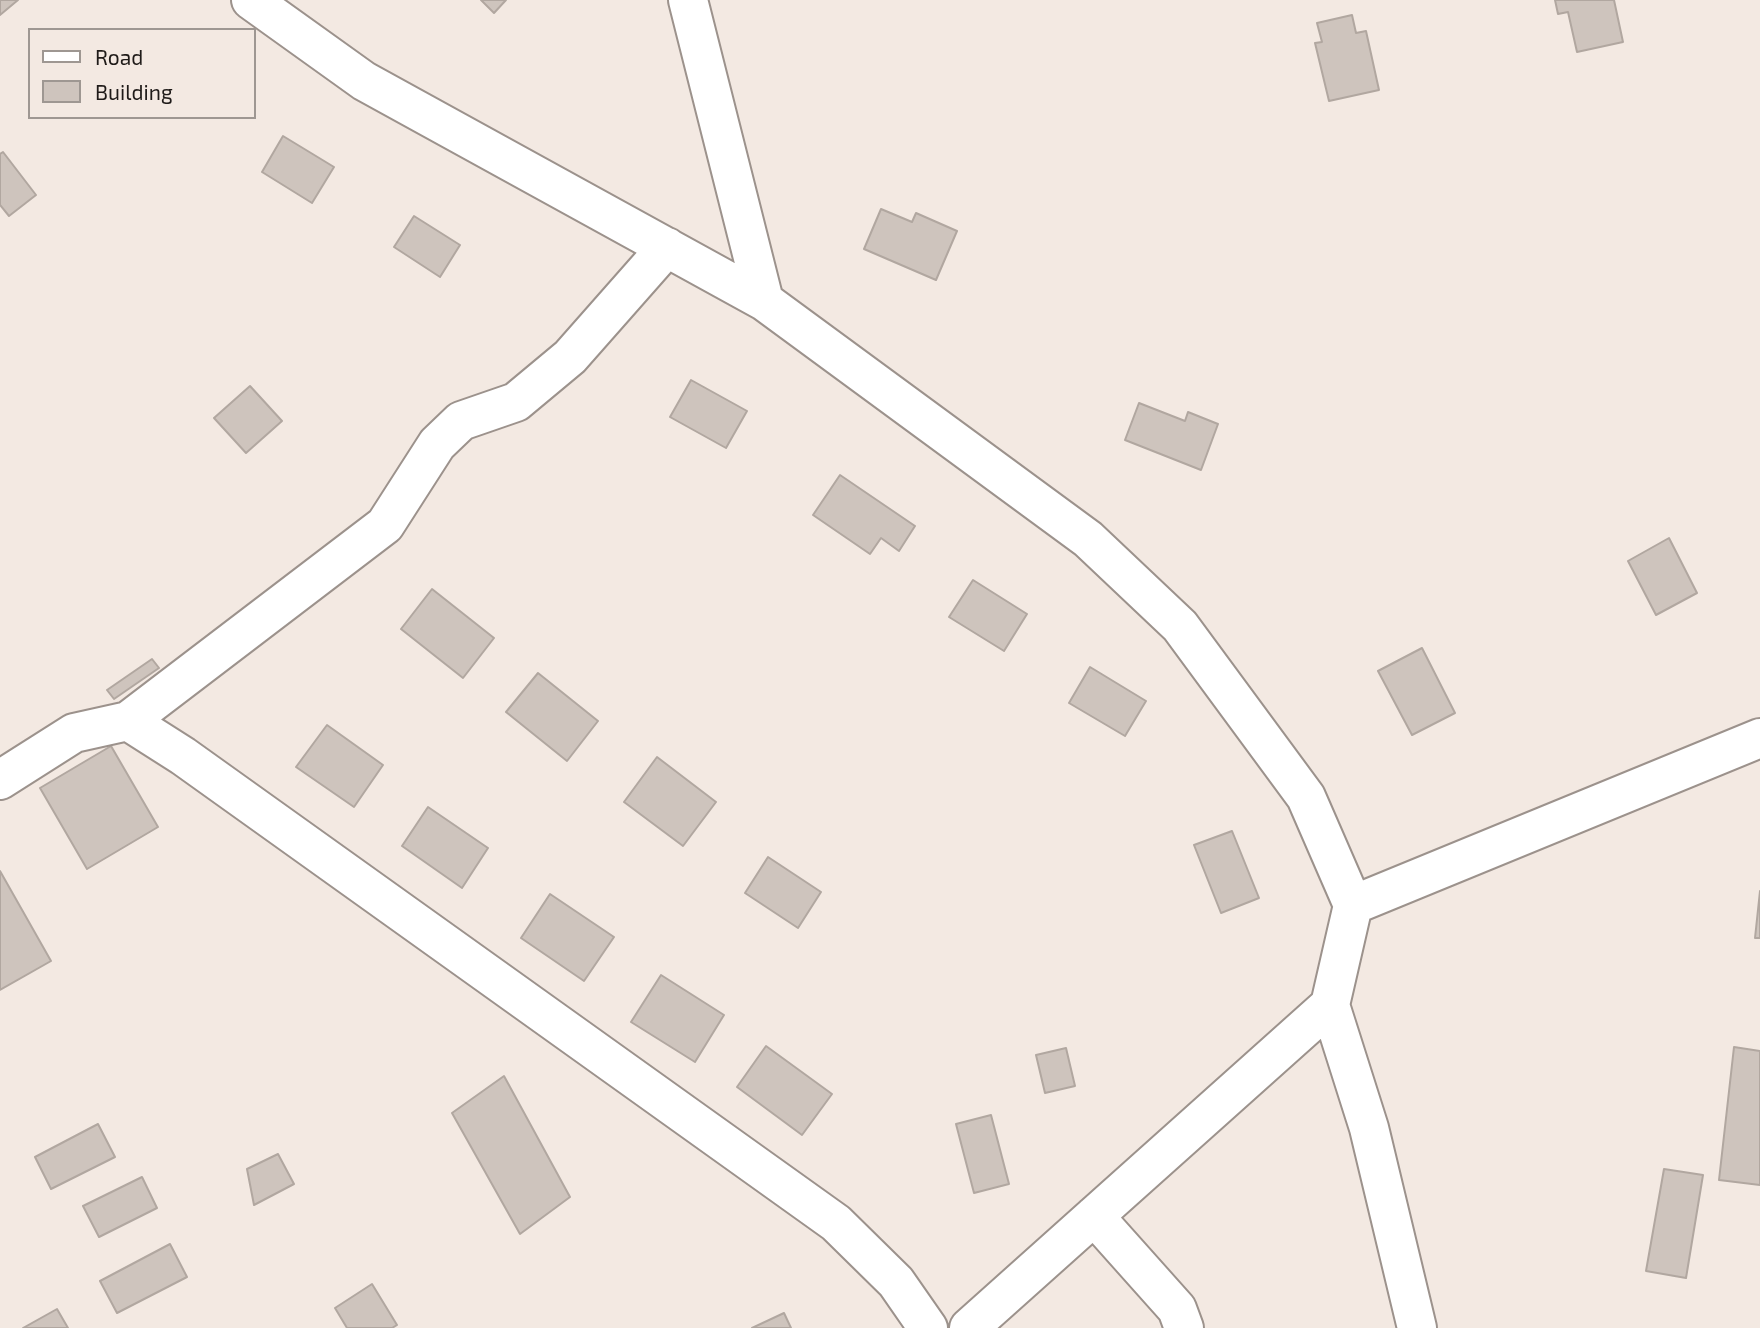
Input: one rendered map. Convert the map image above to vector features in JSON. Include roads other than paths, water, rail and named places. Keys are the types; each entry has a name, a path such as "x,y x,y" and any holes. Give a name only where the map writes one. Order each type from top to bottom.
{"street":[{"path":"251,0 364,81 764,300 1088,539 1180,626 1306,797 1353,905 1330,1005 1369,1128 1417,1328"},
{"path":"688,0 764,300"},
{"path":"0,780 75,733 128,721 385,525 437,444 461,421 516,402 570,357 667,247"},
{"path":"128,721 183,756 836,1223 896,1282 928,1328"},
{"path":"1353,905 1760,738"},
{"path":"969,1328 1330,1005"},
{"path":"1094,1216 1177,1309 1184,1328"}]}
